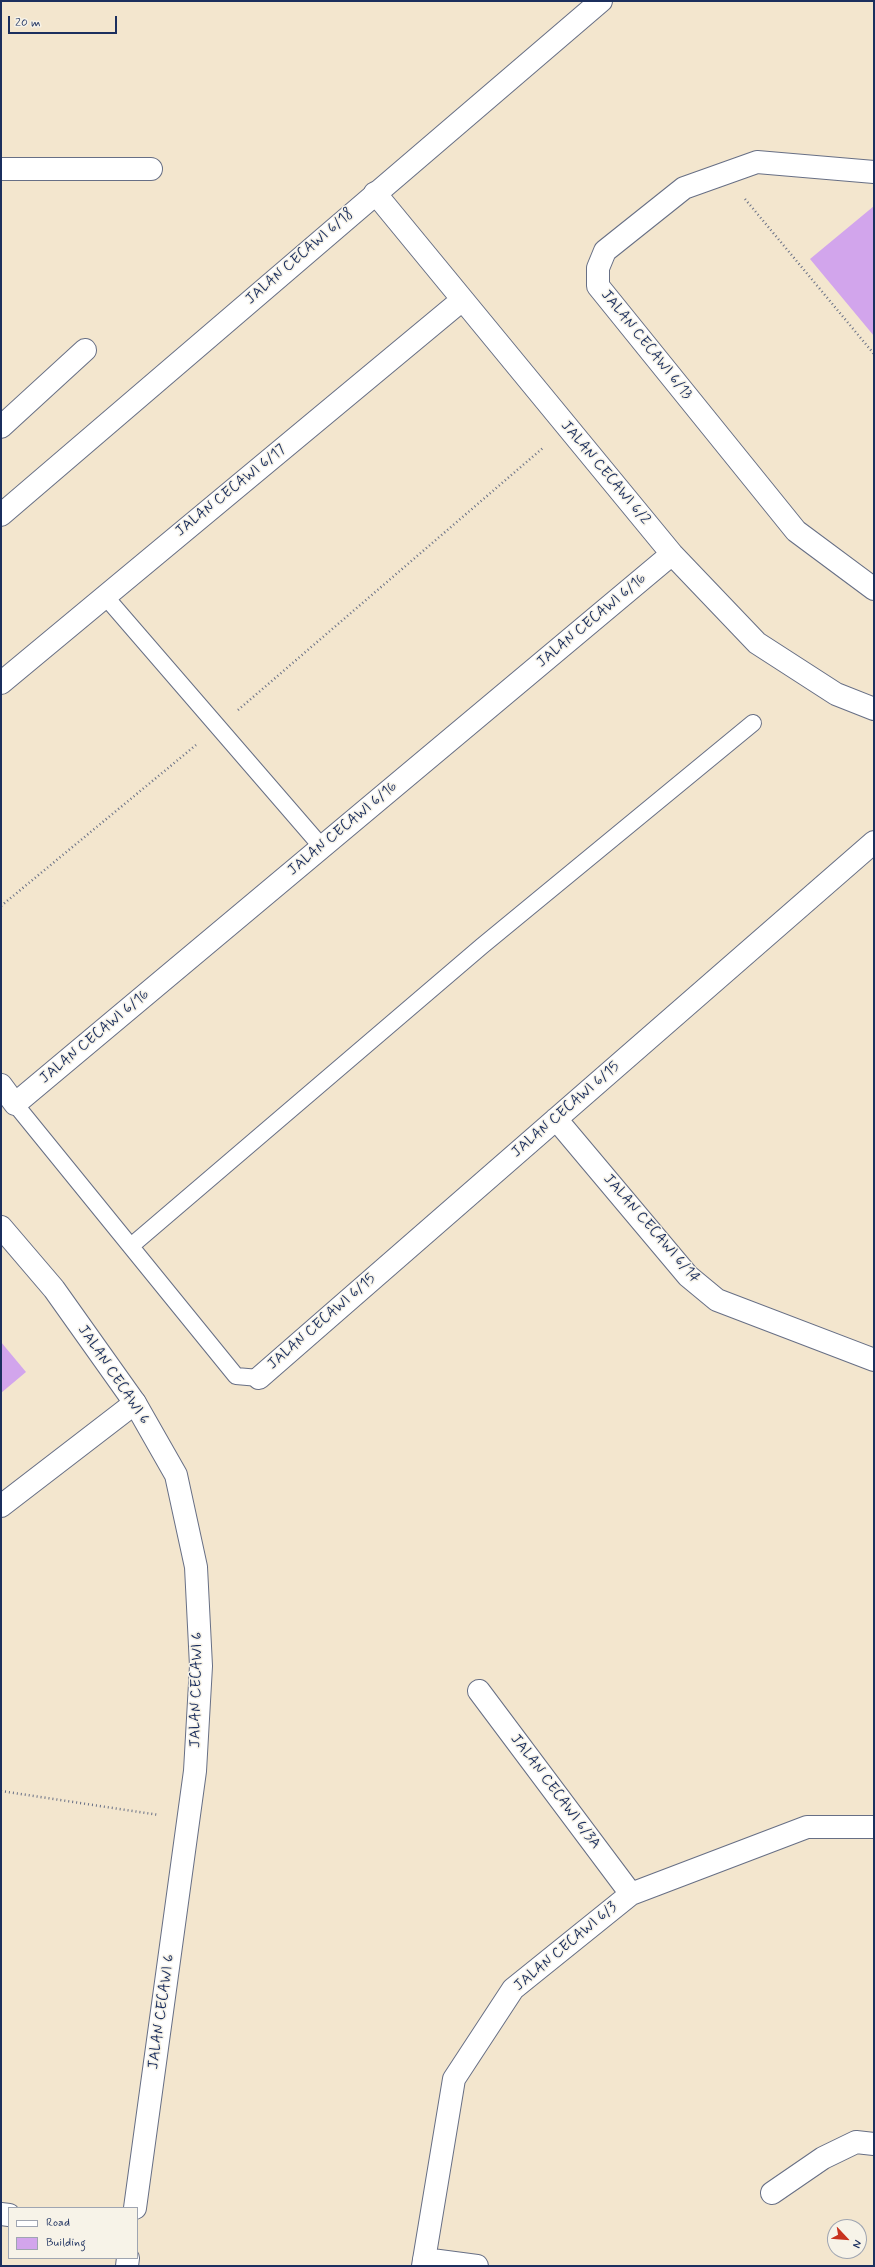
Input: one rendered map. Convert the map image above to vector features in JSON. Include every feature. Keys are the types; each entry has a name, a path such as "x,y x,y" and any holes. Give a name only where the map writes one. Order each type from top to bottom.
{"street":[{"name":"JALAN CECAWI 6/18","path":"1,515 375,193 601,1"},
{"name":"JALAN CECAWI 6/13","path":"874,172 757,162 684,188 605,251 598,268 598,286 796,531 874,589"},
{"path":"1,169 151,169"},
{"name":"JALAN CECAWI 6/2","path":"375,193 672,554 757,643 836,694 874,709"},
{"name":"JALAN CECAWI 6/17","path":"1,682 104,595 462,300"},
{"path":"1,427 85,350"},
{"name":"JALAN CECAWI 6/16","path":"15,1104 672,554"},
{"name":"JALAN CECAWI 6/15","path":"259,1378 874,842"},
{"path":"1,1085 15,1104"},
{"name":"JALAN CECAWI 6/14","path":"556,1119 688,1276 717,1300 874,1360"},
{"name":"JALAN CECAWI 6","path":"1,1227 54,1289 135,1403 176,1474 196,1567 200,1666 195,1771 135,2207"},
{"path":"1,1506 135,1403"},
{"name":"JALAN CECAWI 6/3A","path":"479,1690 631,1894"},
{"name":"JALAN CECAWI 6/3","path":"424,2262 454,2079 513,1989 631,1894 807,1827 874,1827"},
{"path":"772,2193 823,2158 856,2142 874,2144"},
{"path":"424,2262 477,2266"}],"lane":[{"path":"104,595 322,846"},
{"path":"131,1246 482,946 753,723"},
{"path":"15,1104 236,1376 259,1378"}],"path":[{"path":"724,174 874,354"},
{"path":"1,906 218,727 568,428"},
{"path":"1,1791 188,1820"}],"building":[{"path":"874,206 874,336 810,259"},
{"path":"1,1342 26,1372 1,1393"}]}
